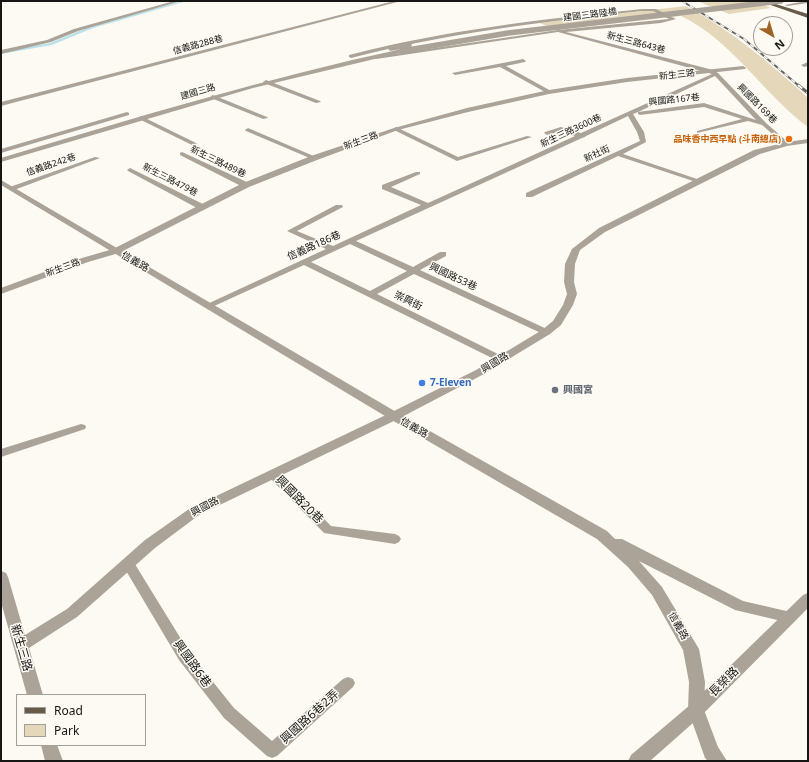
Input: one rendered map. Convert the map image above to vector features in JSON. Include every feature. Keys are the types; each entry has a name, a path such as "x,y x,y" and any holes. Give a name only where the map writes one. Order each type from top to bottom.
{"main road":[{"path":"761,1 808,16"},
{"path":"775,1 808,11"}],"street":[{"name":"建國三路陸橋","path":"391,48 496,31 755,1"},
{"name":"建國三路陸橋","path":"402,51 508,33 781,1"},
{"name":"建國三路","path":"141,110 232,85 351,56 391,48"},
{"name":"建國三路","path":"1,160 266,82 402,51"},
{"name":"新生三路","path":"1,291 86,260 116,251 246,185 314,158 396,129 467,110 548,92 627,80 714,73 743,68"},
{"path":"1,151 134,112"},
{"name":"興國路","path":"21,645 72,613 150,544 194,512 394,416 501,359 546,332 557,323 568,305 572,294 569,282 570,264 576,248 602,230 757,152 787,144 808,141"},
{"name":"信義路","path":"6,185 394,416 602,535 633,563 657,591 691,649 697,682 696,710 710,752 718,761"},
{"path":"602,535 740,606 790,617"},
{"name":"新生三路","path":"1,577 35,694"},
{"name":"長榮路","path":"637,761 696,710 808,599"},
{"path":"49,746 54,761"}],"lane":[{"path":"1,52 50,42 63,38 76,30 179,1"},
{"name":"信義路288巷","path":"1,104 399,1"},
{"path":"787,5 808,2"},
{"path":"351,56 392,44 487,27 642,10 654,10 674,19 661,22 558,31 364,59"},
{"name":"新生三路643巷","path":"558,31 714,73"},
{"path":"455,73 523,61"},
{"path":"501,65 548,92"},
{"name":"新生三路3600巷","path":"429,206 583,136 714,73"},
{"name":"興國路169巷","path":"714,73 764,124 787,144"},
{"path":"266,82 318,102"},
{"path":"213,97 265,118"},
{"name":"興國路167巷","path":"630,114 704,105 764,124"},
{"name":"新社街","path":"530,195 642,142 642,134 639,127 631,118 630,114"},
{"path":"141,118 194,144"},
{"path":"699,132 749,119"},
{"path":"396,129 457,159 529,137"},
{"path":"547,132 561,129 583,136"},
{"path":"248,130 314,158"},
{"name":"新生三路489巷","path":"182,154 246,185"},
{"path":"618,154 698,181"},
{"name":"信義路242巷","path":"6,185 97,158"},
{"name":"新生三路479巷","path":"130,170 202,207"},
{"path":"418,173 384,187 429,206"},
{"name":"信義路186巷","path":"209,305 429,206"},
{"path":"334,249 291,231 339,207"},
{"name":"興國路53巷","path":"350,241 546,332"},
{"path":"369,295 443,254"},
{"name":"崇興街","path":"305,262 501,359"},
{"path":"1,452 81,427"},
{"name":"興國路20巷","path":"273,474 328,530 395,539"},
{"name":"興國路6巷","path":"128,564 184,656 229,713 272,751"},
{"name":"興國路6巷2弄","path":"272,751 348,683"}],"green space":[{"path":"753,1 771,8 729,14 700,2"},
{"path":"686,6 719,26 750,48 753,50 753,56 760,56 808,98 808,127 776,99 732,53 716,39 700,27 681,16 555,30 540,23"}],"waterway":[{"path":"1,53 51,44 92,27 186,1"}],"railway":[{"path":"682,1 744,39 799,86"},
{"path":"798,85 808,93"}],"place":[{"name":"品味香中西早點 (斗南總店)","path":"789,139"},
{"name":"7-Eleven","path":"422,383"},
{"name":"興國宮","path":"555,390"}]}
